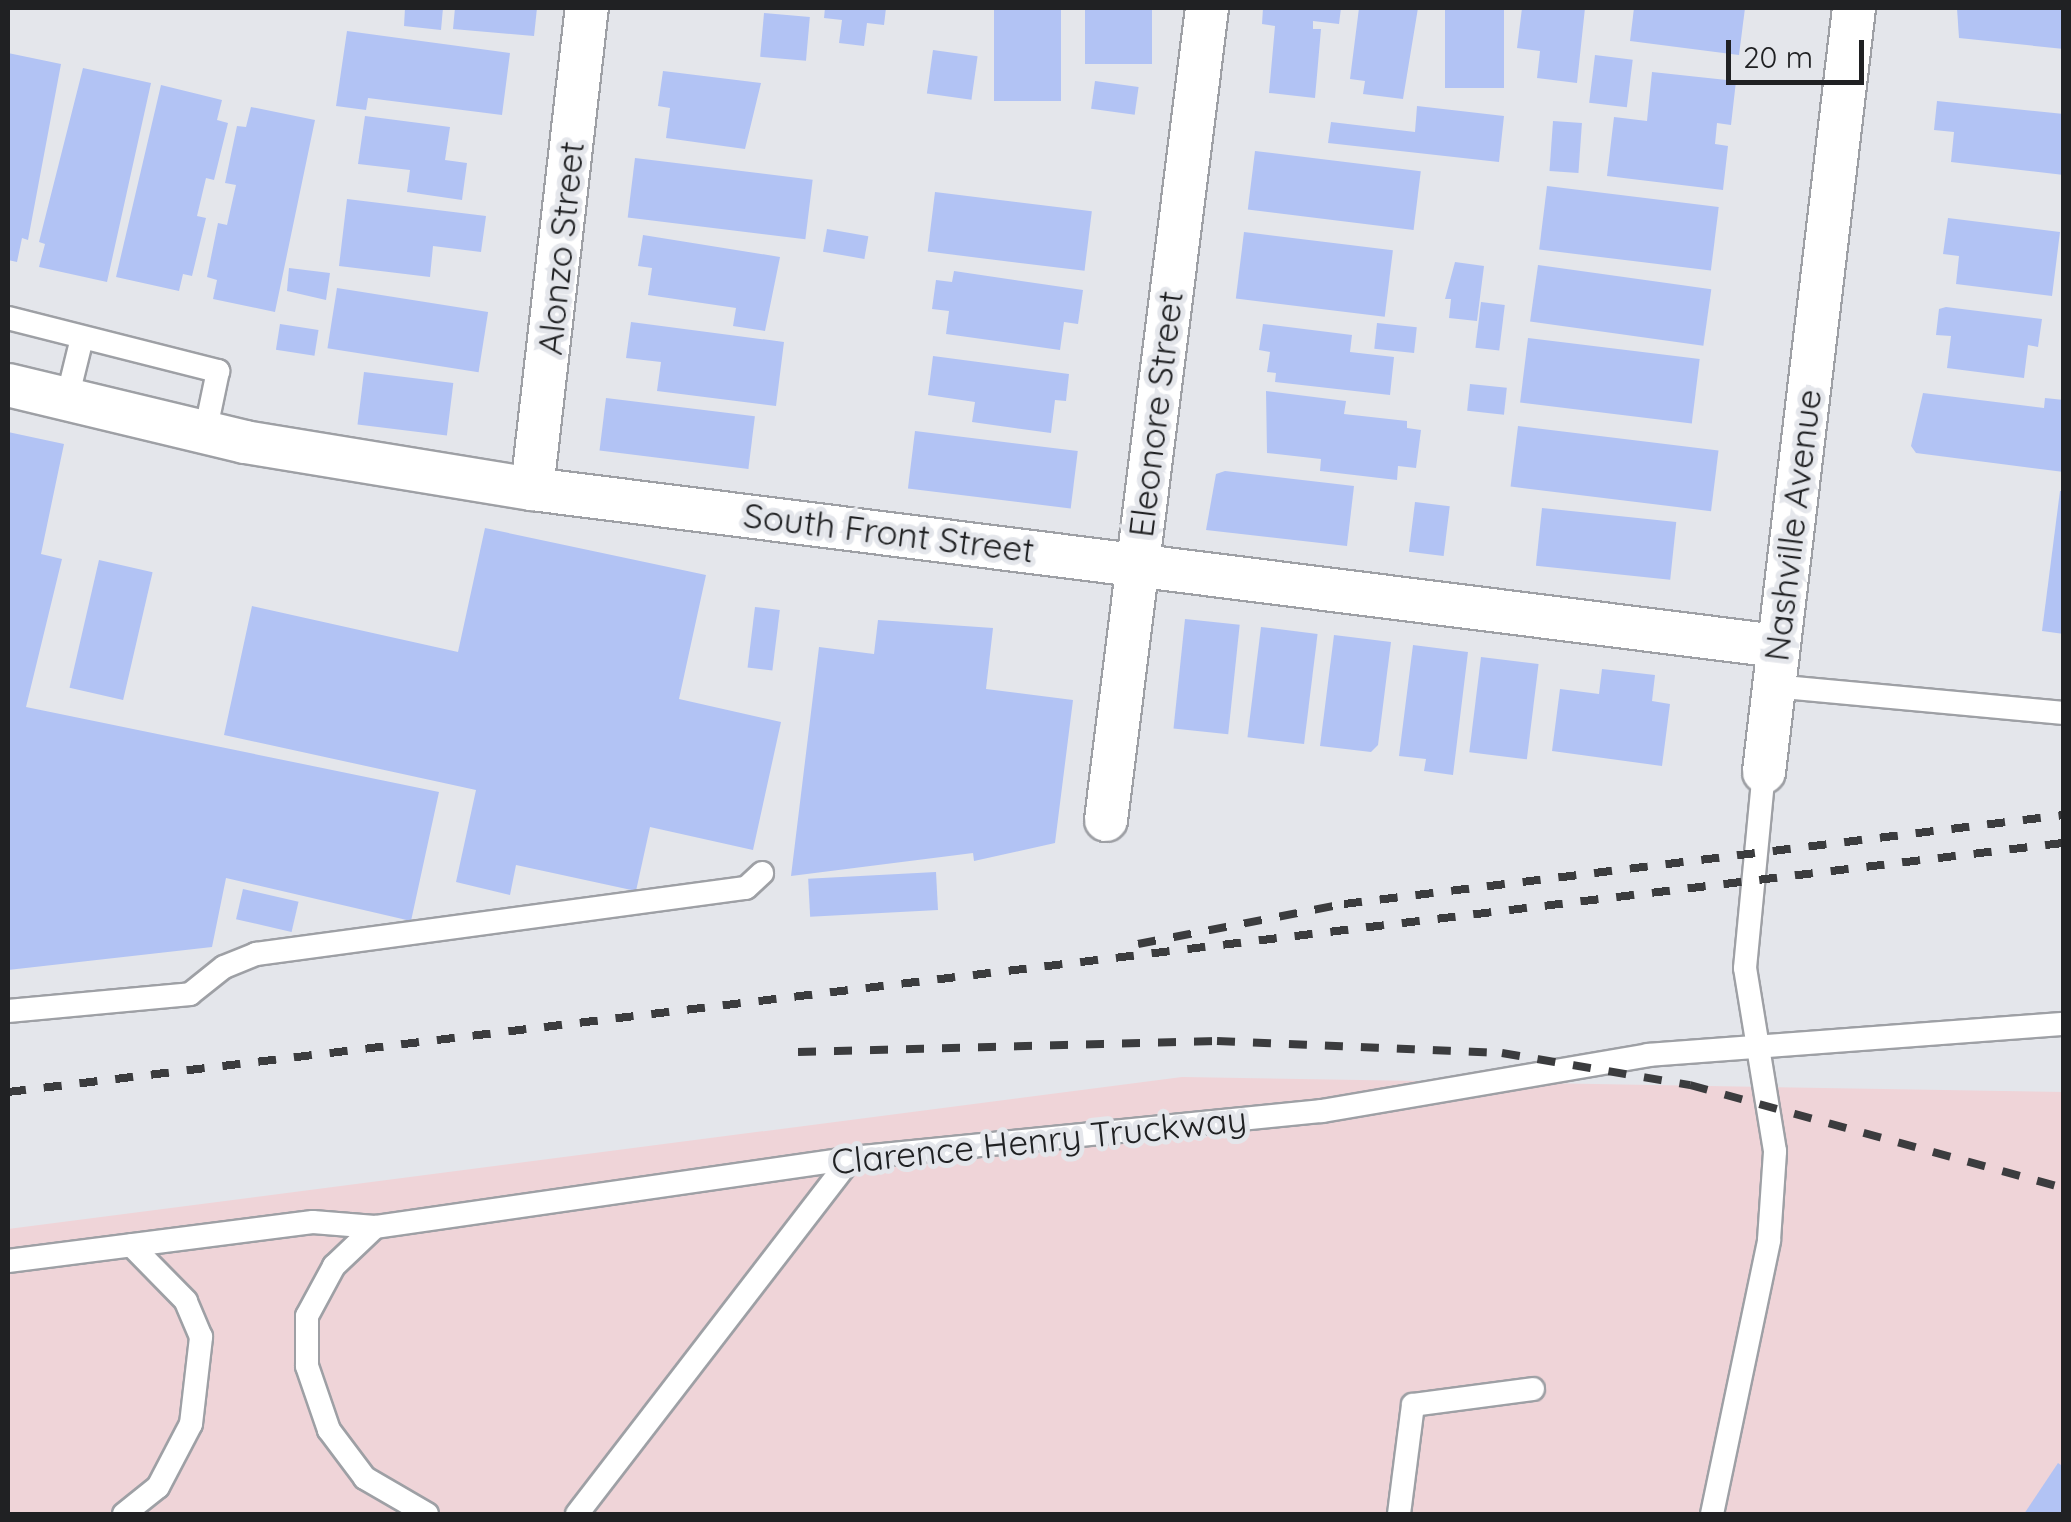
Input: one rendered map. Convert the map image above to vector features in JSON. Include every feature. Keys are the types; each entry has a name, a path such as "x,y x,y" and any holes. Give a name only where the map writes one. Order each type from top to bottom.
{"street":[{"name":"Alonzo Street","path":"532,489 587,8"},
{"name":"Eleonore Street","path":"1106,820 1207,8"},
{"name":"Nashville Avenue","path":"1764,772 1854,8"},
{"name":"South Front Street","path":"8,385 204,433 532,489 1136,562 1775,666"}],"lane":[{"path":"8,318 218,371 204,433"},
{"path":"67,400 82,338"},
{"path":"1775,666 2064,713"},
{"name":"Nashville Avenue","path":"1712,1514 1770,1240 1775,1151 1754,1042 1746,937 1764,772"},
{"path":"8,1012 190,994 224,967 256,954 746,888 762,874"},
{"name":"Clarence Henry Truckway","path":"8,1261 313,1222 375,1227 851,1158 1322,1111 1754,1042 2064,1024"},
{"path":"577,1514 851,1158"},
{"path":"375,1227 334,1266 307,1316 307,1366 329,1430 365,1478 427,1514"},
{"path":"124,1514 158,1487 191,1424 201,1338 186,1300 131,1245"},
{"path":"1399,1514 1413,1404 1533,1389"}],"shaded area":[{"path":"1182,1077 2063,1092 2063,1514 8,1514 8,1229"}],"building":[{"path":"405,8 443,8 441,30 404,26"},
{"path":"455,8 537,8 534,36 453,29"},
{"path":"825,8 886,8 884,25 867,23 864,46 839,43 842,20 824,18"},
{"path":"994,8 1061,8 1061,101 994,101"},
{"path":"1085,8 1152,8 1152,64 1085,64"},
{"path":"1263,8 1341,8 1339,24 1313,21 1313,29 1321,29 1315,98 1269,93 1275,26 1262,24"},
{"path":"1359,8 1418,8 1403,99 1363,94 1365,81 1350,79"},
{"path":"1445,8 1504,8 1504,88 1445,88"},
{"path":"1522,8 1585,8 1577,83 1537,78 1540,51 1517,48"},
{"path":"1634,8 1745,8 1739,55 1630,41"},
{"path":"1957,8 2064,8 2064,49 1959,38"},
{"path":"764,13 810,17 806,61 760,57"},
{"path":"347,31 510,53 502,115 368,98 366,110 336,106"},
{"path":"933,50 978,56 971,100 927,94"},
{"path":"8,53 61,64 28,240 22,238 17,262 8,260"},
{"path":"1595,55 1633,60 1627,107 1589,103"},
{"path":"83,68 151,83 107,282 39,267 45,244 39,242"},
{"path":"663,71 761,83 745,149 666,138 670,108 658,106"},
{"path":"1652,72 1736,81 1731,125 1717,123 1715,144 1728,146 1723,190 1607,176 1614,117 1647,121"},
{"path":"1095,81 1139,87 1135,115 1091,109"},
{"path":"161,85 222,100 217,120 228,123 214,180 206,178 197,216 206,218 192,276 183,274 179,291 116,277"},
{"path":"1937,101 2064,114 2064,175 1951,162 1954,132 1934,130"},
{"path":"1417,106 1504,116 1499,162 1328,143 1331,122 1415,132"},
{"path":"251,107 315,120 275,312 213,299 217,280 207,277 218,223 227,225 236,185 225,183 237,126 246,127"},
{"path":"365,116 450,127 445,160 467,163 462,200 407,192 410,170 358,164"},
{"path":"1553,121 1582,123 1578,173 1550,171"},
{"path":"1255,151 1421,171 1414,230 1248,210"},
{"path":"635,158 813,180 805,239 628,218"},
{"path":"1547,186 1719,207 1711,271 1539,250"},
{"path":"935,192 1092,211 1085,271 928,252"},
{"path":"347,199 486,216 481,252 433,246 430,277 339,266"},
{"path":"1948,218 2060,232 2052,296 1956,284 1959,256 1943,254"},
{"path":"827,229 868,236 864,259 823,252"},
{"path":"1244,232 1393,250 1385,317 1236,299"},
{"path":"643,235 780,257 765,331 733,326 736,308 648,295 652,268 638,266"},
{"path":"1455,262 1484,266 1477,321 1449,318 1451,299 1445,299"},
{"path":"1538,265 1711,289 1703,346 1530,321"},
{"path":"289,268 330,273 326,300 287,291"},
{"path":"954,271 1083,290 1078,324 1064,322 1060,350 946,334 949,311 932,309 936,280 952,282"},
{"path":"337,288 488,312 479,372 327,348"},
{"path":"1481,302 1505,305 1499,351 1475,348"},
{"path":"1939,309 2042,319 2038,347 2028,345 2024,378 1947,368 1951,336 1936,335"},
{"path":"631,322 784,342 776,406 657,391 661,362 626,358"},
{"path":"1377,323 1417,327 1414,353 1374,349"},
{"path":"280,324 319,330 314,356 276,350"},
{"path":"1263,324 1352,335 1350,352 1394,357 1390,395 1275,382 1276,373 1267,372 1270,352 1259,350"},
{"path":"1528,338 1700,359 1692,424 1520,403"},
{"path":"933,356 1069,374 1066,401 1055,400 1051,433 972,422 975,402 928,395"},
{"path":"364,372 453,383 447,436 358,425"},
{"path":"1470,384 1507,388 1504,415 1467,411"},
{"path":"1266,391 1346,401 1344,414 1407,421 1407,428 1421,430 1416,468 1398,466 1397,480 1320,471 1321,459 1267,453"},
{"path":"1923,393 2044,408 2045,398 2064,400 2064,472 1916,453 1911,446"},
{"path":"606,398 755,416 748,469 600,451"},
{"path":"1518,426 1718,451 1711,511 1511,487"},
{"path":"915,431 1078,451 1071,509 908,489"},
{"path":"8,432 64,444 41,554 62,559 26,707 439,792 411,921 226,878 212,947 8,970"},
{"path":"1225,471 1354,486 1347,546 1206,530 1216,474"},
{"path":"2060,491 2064,491 2064,634 2042,631"},
{"path":"1415,502 1450,506 1444,556 1409,552"},
{"path":"1542,508 1676,522 1670,580 1536,566"},
{"path":"485,528 706,575 679,699 781,722 753,850 650,827 636,891 516,865 510,895 456,882 476,790 224,735 252,606 458,652"},
{"path":"99,560 153,572 123,700 70,688"},
{"path":"755,607 780,610 772,671 748,668"},
{"path":"1185,619 1240,625 1228,734 1174,728"},
{"path":"878,620 993,628 986,689 1073,700 1055,843 974,861 973,853 791,876 819,647 874,654"},
{"path":"1261,627 1318,634 1304,744 1247,737"},
{"path":"1334,635 1391,642 1378,745 1371,752 1320,746"},
{"path":"1413,645 1468,652 1453,775 1424,771 1426,759 1399,756"},
{"path":"1481,657 1539,664 1527,759 1469,752"},
{"path":"1602,669 1655,675 1652,701 1670,704 1662,766 1552,751 1560,689 1599,694"},
{"path":"936,872 938,910 810,917 808,879"},
{"path":"243,889 299,902 292,932 236,919"},
{"path":"2058,1463 2064,1467 2064,1514 2024,1514"}],"railway":[{"path":"1138,944 1344,904 2064,815"},
{"path":"8,1092 2064,843"},
{"path":"798,1052 1217,1041 1502,1053 1690,1085 2064,1188"}]}
